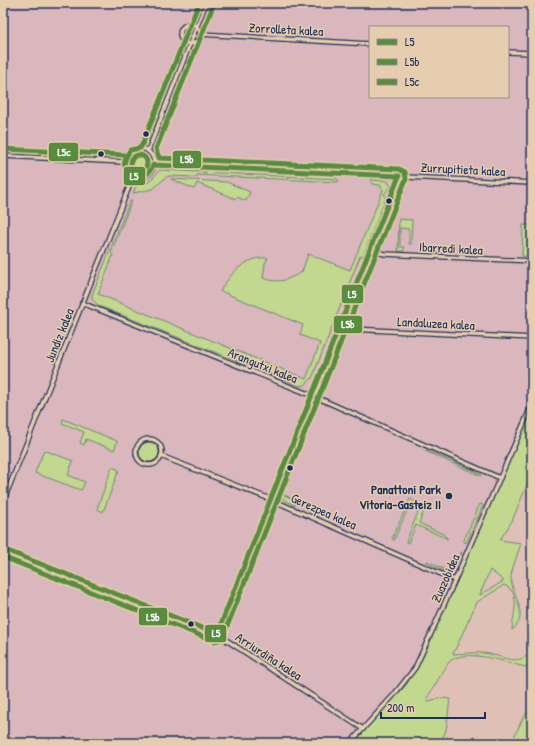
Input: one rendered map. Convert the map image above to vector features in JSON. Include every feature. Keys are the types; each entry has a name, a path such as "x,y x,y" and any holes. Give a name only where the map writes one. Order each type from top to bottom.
{"street":[{"path":"140,148 199,3"},
{"path":"148,151 206,3"},
{"path":"190,24 197,26 200,34 196,43 190,45 183,42 180,38 180,31 184,26 190,24"},
{"name":"Zorrolleta kalea","path":"200,34 369,44"},
{"path":"509,52 532,53"},
{"path":"140,148 148,151 152,157 153,164 151,171 146,176 140,178 127,172 124,162 128,153 133,149 140,148"},
{"path":"3,156 124,162"},
{"name":"Zurrupitieta kalea","path":"153,164 532,183"},
{"name":"Jundiz kalea","path":"3,502 133,176"},
{"path":"217,634 399,176"},
{"name":"Ibarredi kalea","path":"370,250 385,254 532,262"},
{"name":"Arangutxi kalea","path":"82,304 311,395 500,478"},
{"name":"Landaluzea kalea","path":"339,326 352,329 532,338"},
{"name":"Zuazobidea","path":"350,743 393,696 415,668 532,404"},
{"path":"146,439 155,440 162,447 161,456 155,463 150,464 142,462 137,454 138,445 146,439"},
{"name":"Gerezpea kalea","path":"161,456 270,498 455,580"},
{"name":"Arriurdiña kalea","path":"3,549 217,634 363,729"}],"shaded area":[{"path":"3,3 532,3 532,410 423,657 406,685 353,743 3,743"}],"green space":[{"path":"201,3 205,3 196,24 193,23"},
{"path":"184,45 187,47 148,143 145,142"},
{"path":"139,149 148,153 152,162 148,171 139,175 130,171 126,162 130,153"},
{"path":"160,170 339,180 338,182 197,175 196,177 168,176 153,189 133,193 137,185 149,182"},
{"path":"171,179 227,182 250,192 246,201 237,197 236,199 197,183 194,189"},
{"path":"371,180 387,181 391,186 384,194 386,197 363,256 360,256 312,378 305,385 300,386 99,306 92,299 92,295 129,203 132,200 111,253 113,255 98,294 306,379 320,343 300,335 303,325 220,291 234,272 240,267 260,258 268,258 265,263 263,278 274,281 288,279 302,272 308,254 350,270 383,190 380,185 372,184"},
{"path":"399,219 412,220 411,244 409,244 409,229 400,228 400,247 404,247 404,251 398,251"},
{"path":"523,225 532,225 532,257 522,256"},
{"path":"532,410 532,473 512,521 500,540 521,543 511,576 512,586 519,606 520,619 512,630 515,599 510,589 504,585 477,602 453,654 482,653 514,660 526,656 532,651 532,663 525,667 497,659 466,656 457,657 448,663 427,698 428,701 441,698 450,699 446,730 442,740 476,743 353,743 406,685 423,657","holes":["490,570 504,581 480,595"]},
{"path":"63,419 117,441 114,450 86,439 84,445 80,443 84,432 62,423"},
{"path":"145,442 153,442 159,448 159,456 153,462 145,462 139,456 139,448"},
{"path":"44,450 73,461 68,475 85,482 81,490 35,473"},
{"path":"426,450 481,474 481,476 425,451"},
{"path":"112,467 119,470 103,512 97,509"},
{"path":"279,490 283,491 282,494 297,501 295,505 284,500"},
{"path":"410,499 424,506 425,508 419,523 443,534 448,539 416,525 408,543 406,542 419,510 409,506 394,540 392,539"},
{"path":"480,504 483,505 466,543 463,542"},
{"path":"461,552 462,553 455,567 449,571 445,571 427,563 427,561 446,570 451,569"},
{"path":"532,707 532,743 497,743 507,742 514,737 523,718"}],"transit line":[{"name":"L5","path":"3,549 217,634 399,176 153,165 145,176 139,177 131,175 126,169 124,163 126,157 130,150 140,148 142,145 199,3"},
{"name":"L5b","path":"3,557 214,641 222,639 406,179 405,172 399,169 159,158 156,149 213,6"},
{"name":"L5c","path":"3,149 124,155"},
{"name":"L5c","path":"139,155 145,157 147,163 145,169 139,171 133,169 131,163 133,157 139,155"}],"place":[{"name":"Panattoni Park Vitoria-Gasteiz II","path":"449,496"}]}
